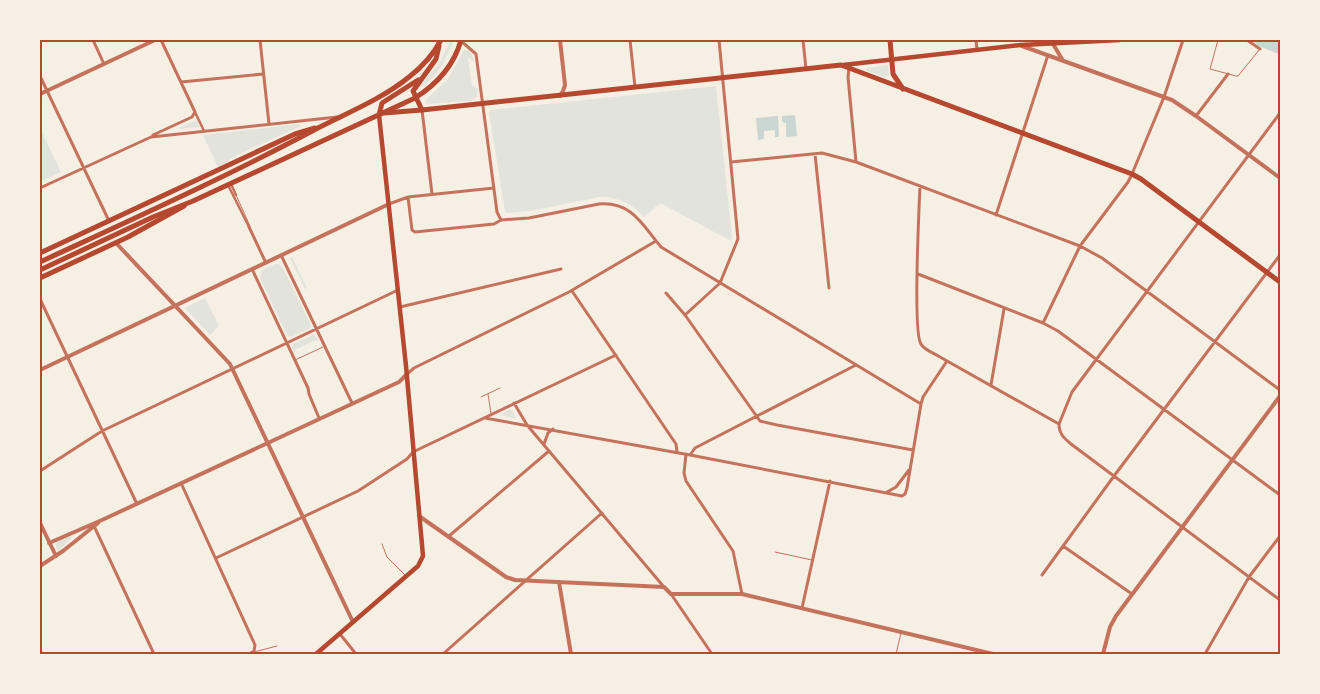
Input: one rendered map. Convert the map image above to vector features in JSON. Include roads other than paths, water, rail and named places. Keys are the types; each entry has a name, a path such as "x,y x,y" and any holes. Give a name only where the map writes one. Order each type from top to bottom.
{"main road":[{"path":"40,270 415,98 434,84 445,72 461,40"},
{"path":"890,40 893,74 903,89"},
{"path":"382,114 1053,42 1120,40"},
{"path":"422,110 412,91 436,59 440,41"},
{"path":"40,262 268,155 381,94 414,73 431,56 440,41"},
{"path":"841,65 1132,174 1142,179 1280,282"},
{"path":"880,80 889,79 893,74"},
{"path":"316,654 406,577 421,563 423,556 382,114 382,103 422,77"},
{"path":"40,253 295,134 320,127"},
{"path":"40,278 116,242 193,201"}],"street":[{"path":"93,40 104,64"},
{"path":"40,94 155,40"},
{"path":"161,40 204,131"},
{"path":"260,40 269,124"},
{"path":"461,40 476,54 498,216 501,220"},
{"path":"560,40 565,85 560,96"},
{"path":"630,40 635,88"},
{"path":"686,315 720,283 738,239 718,40"},
{"path":"803,40 806,69"},
{"path":"976,40 977,50"},
{"path":"1043,323 1080,246 1132,174 1164,97 1183,40"},
{"path":"1247,40 1260,49"},
{"path":"1053,42 1057,52 1064,61"},
{"path":"1021,46 1164,97 1181,105 1280,178"},
{"path":"996,215 1048,56"},
{"path":"849,68 848,76 856,162"},
{"path":"181,82 263,74"},
{"path":"1196,116 1228,74"},
{"path":"40,76 109,221"},
{"path":"565,85 569,90 577,94"},
{"path":"422,110 432,194"},
{"path":"40,188 192,117 195,112"},
{"path":"1280,113 1072,392 1059,424 1062,436 1280,600"},
{"path":"151,137 340,116"},
{"path":"815,154 829,288"},
{"path":"731,162 828,154 856,162 1080,246 1102,258 1280,390"},
{"path":"230,184 236,194"},
{"path":"230,184 266,263"},
{"path":"920,186 919,341 924,347 947,361 1059,424"},
{"path":"40,370 389,204 408,197 494,188"},
{"path":"408,197 413,232 492,224 501,220 529,218 595,204 622,207 635,215 661,247 921,404"},
{"path":"50,543 93,525 399,382 412,368 572,290 656,241"},
{"path":"116,242 229,362 353,622"},
{"path":"1042,575 1280,255"},
{"path":"281,256 352,403"},
{"path":"252,269 287,343 319,418"},
{"path":"400,307 561,270"},
{"path":"918,274 1043,323 1058,331 1280,495"},
{"path":"40,471 102,431 398,290"},
{"path":"572,290 676,444 677,452"},
{"path":"666,293 686,315 760,421 913,450"},
{"path":"40,299 137,504"},
{"path":"991,385 1004,309"},
{"path":"216,558 362,489 407,459 413,452 616,356"},
{"path":"485,418 904,495 911,468 923,397 947,361"},
{"path":"742,594 733,551 686,482 684,473 688,454 695,448 856,365"},
{"path":"1103,654 1112,623 1181,526 1280,396"},
{"path":"514,403 527,425 670,594 712,654"},
{"path":"544,444 548,433 553,429"},
{"path":"449,536 549,450"},
{"path":"887,492 896,487 911,468"},
{"path":"802,608 830,481"},
{"path":"181,483 255,645 251,654"},
{"path":"896,487 898,495"},
{"path":"442,654 602,513"},
{"path":"419,516 506,577 515,580 664,587"},
{"path":"40,523 56,556"},
{"path":"40,566 56,556 93,525"},
{"path":"93,525 154,654"},
{"path":"1205,654 1249,577 1280,536"},
{"path":"1064,546 1132,594"},
{"path":"559,582 571,654"},
{"path":"670,594 742,594 993,654"},
{"path":"340,634 356,654"}],"lane":[{"path":"1218,40 1210,69 1228,74 1238,76 1260,49"},
{"path":"236,194 249,226"},
{"path":"294,360 324,346"},
{"path":"481,397 500,388"},
{"path":"488,394 491,415"},
{"path":"382,544 387,557 406,577"},
{"path":"775,552 813,560"},
{"path":"896,654 901,632"},
{"path":"251,654 276,646"}],"waterway":[{"path":"1260,41 1280,49"}]}
